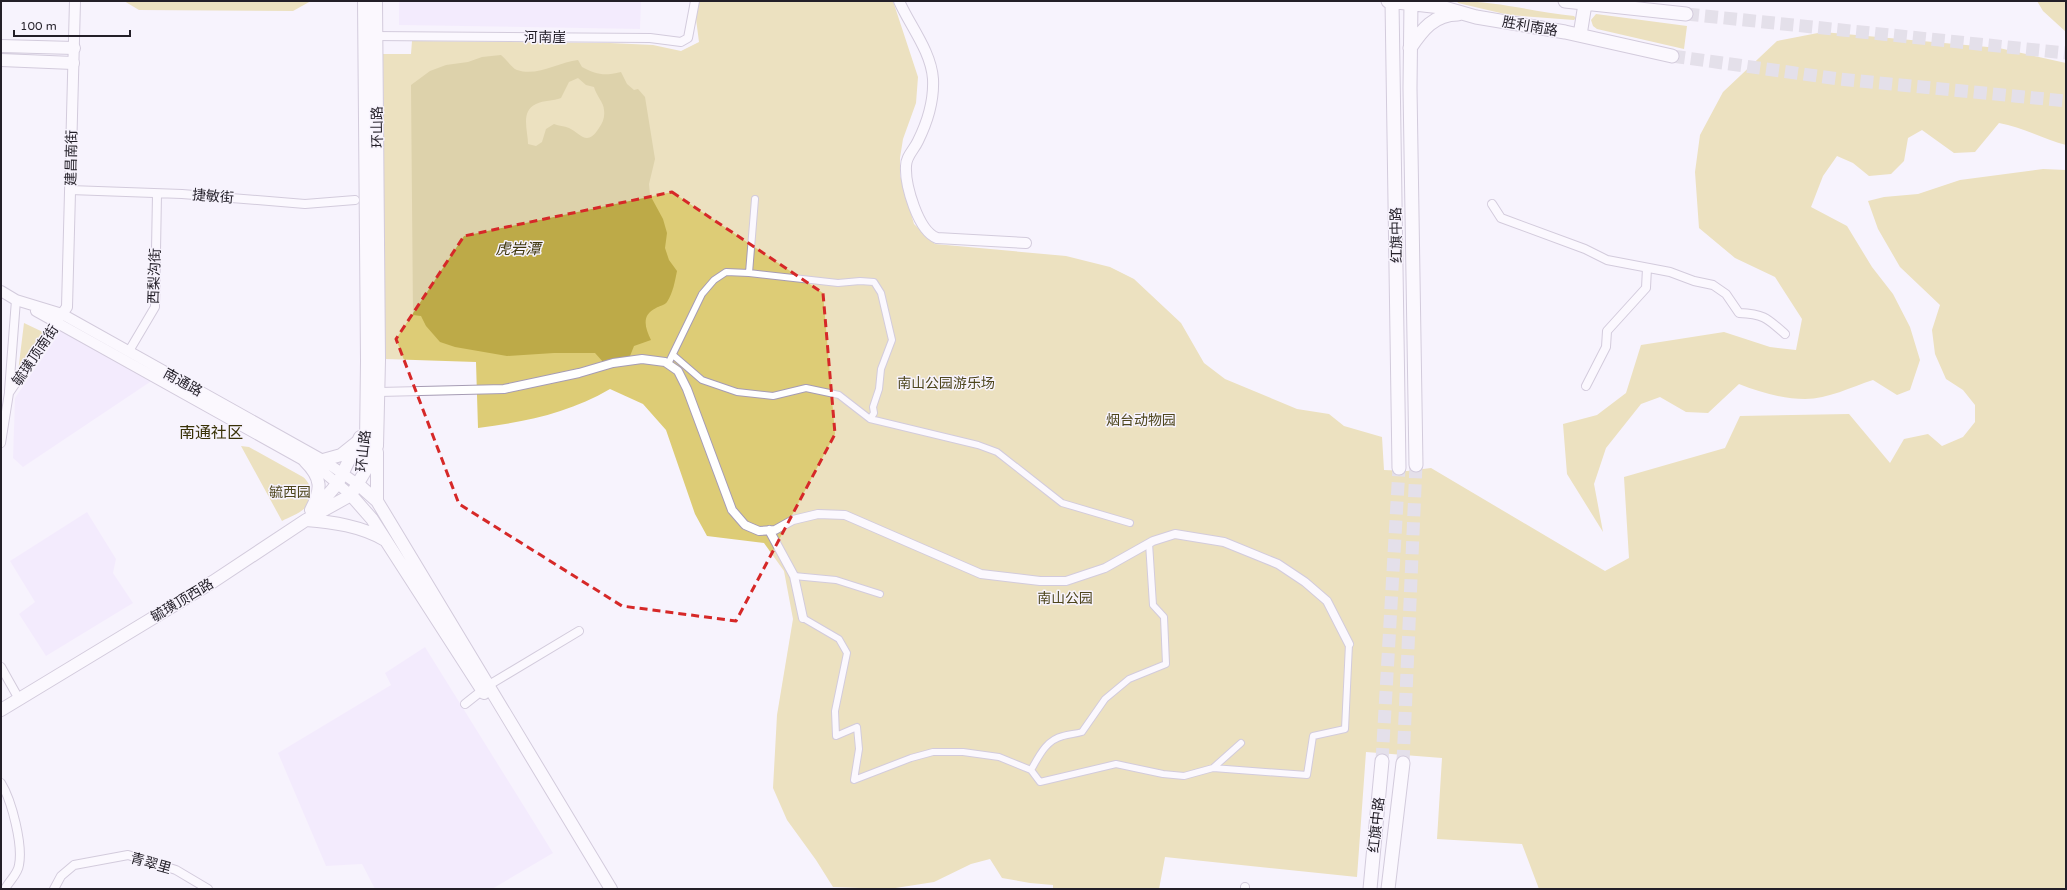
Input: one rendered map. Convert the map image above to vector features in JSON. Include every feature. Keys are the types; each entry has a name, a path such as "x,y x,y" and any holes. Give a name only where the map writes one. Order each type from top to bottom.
{"main road":[{"name":"环山路","path":"359,485 378,446 379,392 370,36 364,1"},
{"name":"环山路","path":"359,485 365,458 370,36 376,1"},
{"name":"胜利南路","path":"1391,1 1411,2 1441,7 1463,14 1580,36 1672,56"},
{"name":"红旗中路","path":"1391,1 1399,468"},
{"path":"1565,1 1686,14"},
{"name":"红旗中路","path":"1411,2 1410,48 1416,465"},
{"path":"1580,36 1585,4"},
{"path":"1410,48 1419,34 1431,23 1446,15 1463,14"},
{"path":"1,46 74,48"},
{"path":"1,60 73,63"},
{"path":"323,460 341,455 352,448 366,425"},
{"name":"环山路","path":"306,520 326,500 341,478 360,437"},
{"path":"377,501 378,446"},
{"path":"305,461 316,472 318,489 317,498 306,520 330,521 375,534 387,541"},
{"path":"359,485 377,501 602,889"},
{"name":"毓璜顶西路","path":"1,710 214,581 306,520 351,495 359,485"},
{"path":"351,495 372,519 486,687 611,889"},
{"name":"红旗中路","path":"1370,889 1382,761"},
{"name":"红旗中路","path":"1388,889 1403,763"}],"street":[{"name":"建昌南街","path":"59,318 67,307 75,1"},
{"name":"河南崖","path":"370,36 650,38 681,42 688,38 695,1"},
{"path":"899,1 929,60 933,79 931,101 923,130 908,158 906,166 911,195 922,226 929,234 938,238 1026,243"},
{"name":"捷敏街","path":"70,190 182,194 305,204 355,200"},
{"name":"西梨沟街","path":"129,351 155,307 157,194"},
{"path":"749,273 755,200"},
{"path":"1492,204 1501,218 1585,248 1607,260 1647,268 1713,285 1726,294 1739,313 1758,314 1769,320 1784,334"},
{"path":"1586,386 1606,347 1607,331 1646,288 1647,268"},
{"path":"668,364 702,294 714,280 726,272 749,273 838,283 860,281 874,282 881,293 892,340 881,369 879,389 873,407 874,413 870,419"},
{"name":"南通路","path":"1,291 16,300 59,318 129,351 323,460 341,478 359,485"},
{"path":"9,393 16,300"},
{"path":"59,318 305,461 341,478 351,495"},
{"name":"毓璜顶南街","path":"1,443 9,393 59,318"},
{"path":"673,355 702,380 736,392 773,396 806,388 839,395 870,419 997,452 1062,503 1130,523"},
{"path":"379,392 504,389 642,359 665,362 678,371 687,389 732,510 745,524 759,531 769,530 775,530 792,520 818,514 845,515 981,574 1040,581 1066,581 1105,568 1149,543 1175,534 1224,542 1278,564 1305,582 1327,601 1349,644 1345,729 1313,736 1307,775 1213,768 1184,776 1162,774 1116,764 1040,782 1031,770 999,757 963,752 933,752 911,758 854,780 859,749 857,727 836,736 835,710 847,653 839,639 803,618 794,576 769,530"},
{"path":"1031,770 1049,742 1062,736 1082,732 1105,699 1130,679 1166,664 1164,617 1153,604 1149,543"},
{"path":"794,576 836,580 880,594"},
{"path":"465,704 486,687 579,631"},
{"path":"1,667 19,699"},
{"path":"1213,768 1241,743"},
{"path":"1,783 11,806 16,823 20,859 18,870 5,889"},
{"name":"青翠里","path":"54,889 61,876 74,865 128,855 176,870 208,889"}],"highlighted area":[{"path":"672,192 823,293 835,434 736,621 622,606 459,504 396,339 464,236"}],"shaded area":[{"path":"399,1 641,1 640,29 399,25"},
{"path":"65,325 153,380 23,467 13,458 15,398"},
{"path":"87,512 116,559 113,573 133,603 46,656 19,614 35,602 10,561"},
{"path":"425,647 553,853 492,889 375,889 362,864 326,866 278,753 391,685 385,673"}],"green space":[{"path":"124,1 311,1 293,11 139,10"},
{"name":"南山公园","path":"699,1 893,1 918,77 916,103 903,139 900,158 900,175 914,224 935,244 1066,256 1110,267 1134,279 1181,323 1204,363 1225,379 1297,409 1329,414 1344,426 1382,437 1384,470 1407,471 1431,468 1605,571 1629,558 1624,477 1725,448 1740,416 1849,414 1890,463 1904,439 1928,434 1942,446 1963,437 1975,422 1975,405 1963,390 1946,379 1935,354 1932,330 1940,305 1900,267 1878,229 1868,201 1884,197 1918,194 1960,180 2043,169 2066,170 2066,889 1539,889 1522,844 1437,839 1442,758 1366,752 1357,877 1165,857 1159,889 1053,889 1053,885 1002,878 990,859 971,864 934,882 889,889 833,887 816,860 787,820 773,788 777,715 793,619 784,571 764,543 707,536 695,514 666,430 643,404 610,389 563,410 513,423 478,428 476,362 385,359 383,54 411,54 412,41 610,43 653,45 681,51 699,42 696,19"},
{"path":"1457,1 1472,1 1501,5 1574,16 1576,18 1574,20 1509,15 1458,3"},
{"path":"2037,1 2066,1 2066,32 2043,11"},
{"path":"1596,14 1687,26 1684,49 1597,29 1593,26 1591,20"},
{"path":"1823,32 1999,48 2066,63 2066,145 2016,127 1999,123 1975,152 1954,153 1922,130 1908,138 1904,161 1891,174 1869,176 1853,163 1837,156 1823,176 1811,207 1847,226 1872,267 1893,294 1910,327 1920,360 1910,390 1897,395 1873,380 1831,395 1805,399 1788,398 1755,390 1739,384 1708,413 1686,412 1660,397 1641,404 1606,448 1594,484 1603,532 1567,474 1563,424 1597,415 1626,393 1641,345 1724,332 1770,347 1796,350 1802,319 1775,277 1735,258 1699,228 1695,172 1700,135 1723,92 1777,41"},
{"path":"24,323 45,333 18,372"},
{"name":"毓西园","path":"241,446 249,447 306,480 309,484 311,496 308,504 303,510 282,521"}],"water":[{"name":"虎岩潭","path":"501,55 515,69 525,72 532,72 578,60 582,67 592,72 610,74 621,72 627,84 634,90 638,89 645,97 655,159 649,184 650,195 663,219 667,233 665,248 669,260 677,271 675,283 667,302 651,311 646,318 647,331 651,340 634,346 630,356 604,363 595,353 554,353 507,356 455,347 440,342 426,326 421,316 413,315 411,85 430,71 446,65 468,62 482,57","holes":["578,78 586,85 594,87 604,107 603,119 595,134 587,138 569,128 554,124 546,129 542,142 536,146 528,144 526,116 531,107 545,101 561,98 569,82"]}],"tunnel":[{"path":"1686,14 2066,53"},
{"path":"1672,56 1839,79 2066,101"},
{"path":"1403,763 1416,465"},
{"path":"1382,761 1399,468"}],"district":[{"name":"南通社区","path":"211,432"}],"park label":[{"name":"南山公园游乐场","path":"946,383"},
{"name":"烟台动物园","path":"1141,420"}]}
